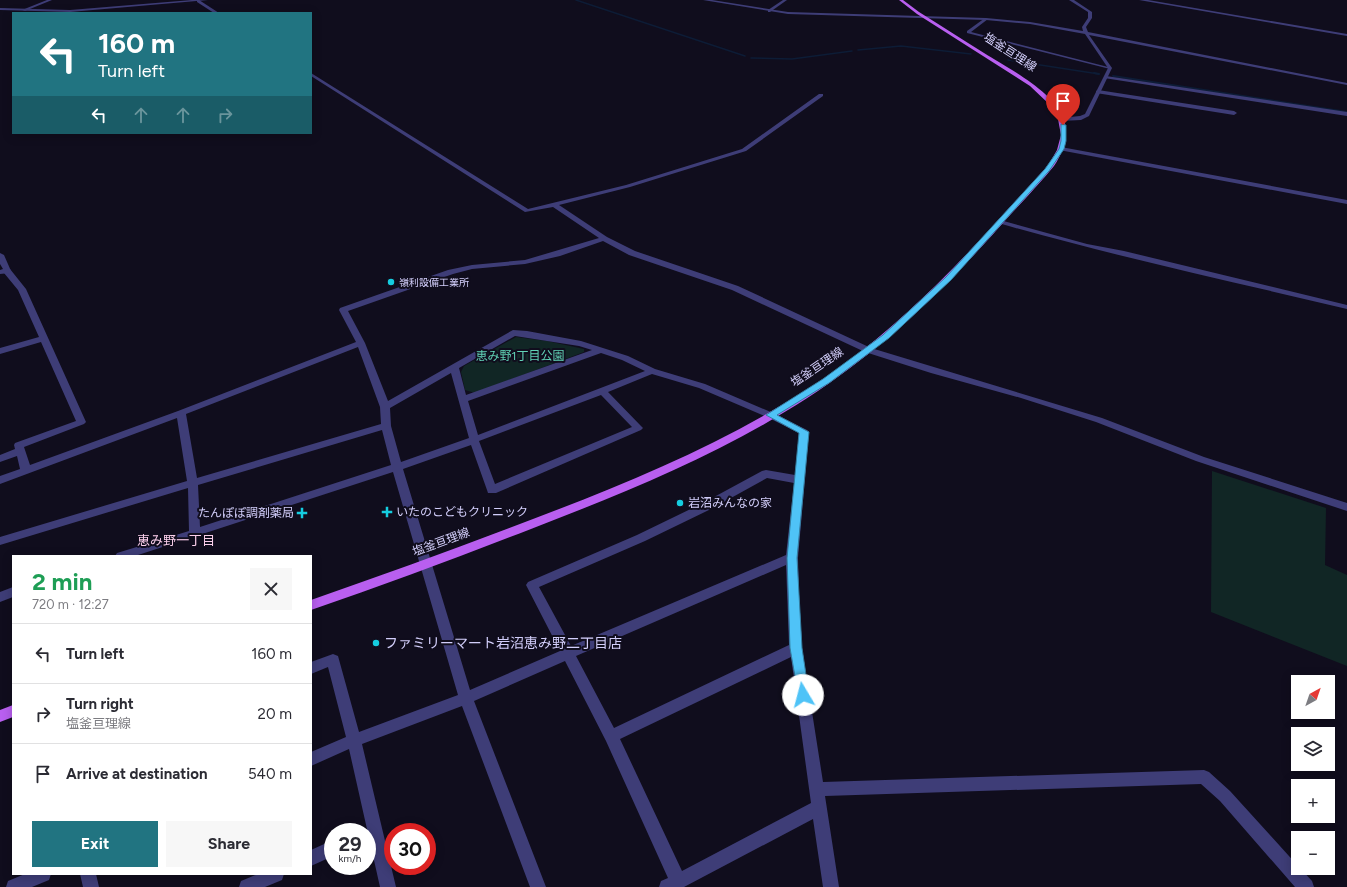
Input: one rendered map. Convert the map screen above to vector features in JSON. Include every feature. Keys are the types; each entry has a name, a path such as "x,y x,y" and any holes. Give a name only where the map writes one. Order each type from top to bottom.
{"main road":[{"name":"塩釜亘理線","path":"312,605 426,564 591,502 671,467 770,415 826,381 868,350 906,318 948,279 1048,170 1061,149 1064,132 1061,119 1055,106 1032,84 924,17 901,0"},
{"path":"0,716 12,711"}],"street":[{"path":"24,10 50,0"},
{"path":"0,9 70,11 206,0"},
{"path":"705,0 769,11 794,13 986,19 1030,23 1347,84"},
{"path":"769,11 785,0"},
{"path":"1071,0 1090,12 1090,18 1084,27 1086,33 1110,68"},
{"path":"1141,0 1347,35"},
{"path":"198,1 215,12"},
{"path":"986,19 968,32 1110,68"},
{"path":"1061,119 1081,118 1086,115 1110,68"},
{"path":"312,75 526,211 628,186 744,150 821,95"},
{"path":"1106,77 1347,114"},
{"path":"1098,92 1234,113"},
{"path":"1061,149 1347,202"},
{"path":"555,205 604,239 632,253 735,288 868,350 1099,420 1200,459 1347,507"},
{"path":"1000,222 1086,246 1124,253 1347,307"},
{"path":"538,887 466,698 397,467 386,426 385,407 361,343 343,310 472,266 526,262 604,239"},
{"path":"0,255 3,272 22,289 81,422 19,445 26,471"},
{"path":"385,407 513,334 528,334 581,344 625,358 652,371 702,386 770,415 804,432 792,558 796,648 831,887"},
{"path":"0,351 44,338"},
{"path":"0,480 181,413 361,343"},
{"path":"462,400 601,350"},
{"path":"454,368 474,440 492,490 638,428 603,392"},
{"path":"124,555 195,534 397,467 603,392 652,371"},
{"path":"181,413 192,482 195,534"},
{"path":"0,541 192,482 386,426"},
{"path":"0,459 20,451"},
{"path":"800,480 766,474 694,513 532,585 569,653 611,736 673,884 820,806"},
{"path":"312,759 354,740 466,698 792,558"},
{"path":"0,597 12,592"},
{"path":"611,736 796,648"},
{"path":"312,668 332,660 354,740 369,823"},
{"path":"817,789 1204,777 1225,796 1306,887"},
{"path":"376,850 388,887"},
{"path":"312,858 324,852"},
{"path":"14,887 41,875"},
{"path":"88,875 91,887"},
{"path":"247,887 274,875"}],"green space":[{"name":"恵み野1丁目公園","path":"516,337 547,341 584,349 584,352 475,393 465,390 461,372 464,366"},
{"path":"1212,471 1326,508 1325,565 1347,575 1347,666 1211,612"}],"waterway":[{"path":"576,0 745,56"},
{"path":"858,50 901,46 971,54"},
{"path":"751,58 792,59 852,51"},
{"path":"1008,60 1099,74 1094,73"},
{"path":"1113,76 1347,112"}],"place":[{"name":"嶺利設備工業所","path":"391,282"},
{"name":"岩沼みんなの家","path":"680,503"},
{"name":"いたのこどもクリニック","path":"387,512"},
{"name":"たんぽぽ調剤薬局","path":"302,513"},
{"name":"ファミリーマート岩沼恵み野二丁目店","path":"376,643"}],"district":[{"name":"恵み野一丁目","path":"176,540"}],"route":[{"path":"803,695 796,648 792,595 792,558 804,432 770,415 826,381 886,336 948,279 1048,170 1061,149 1064,141 1063,125"}]}
